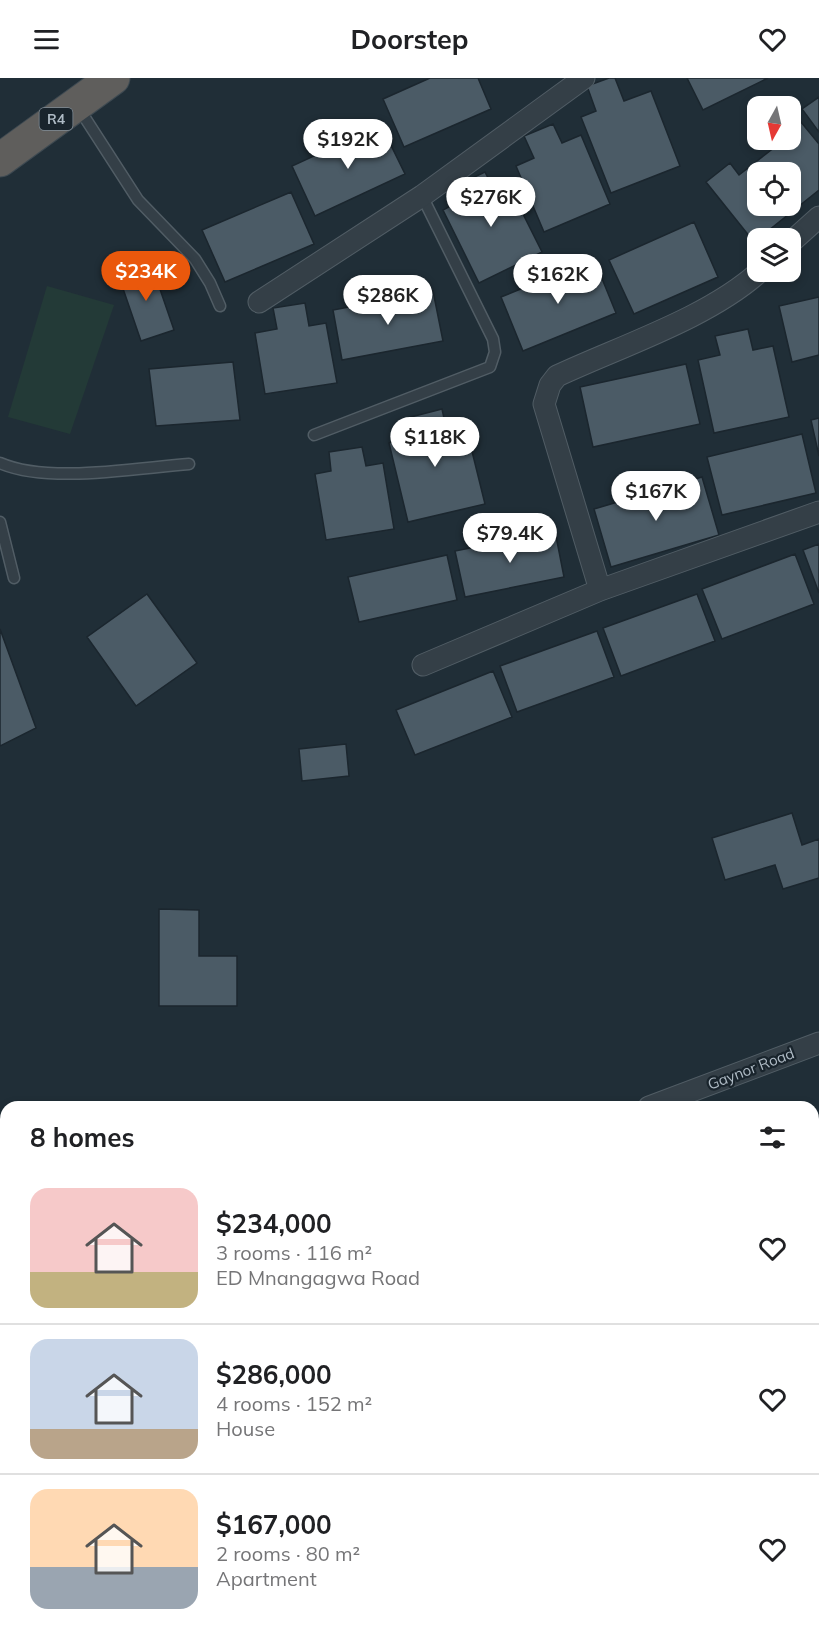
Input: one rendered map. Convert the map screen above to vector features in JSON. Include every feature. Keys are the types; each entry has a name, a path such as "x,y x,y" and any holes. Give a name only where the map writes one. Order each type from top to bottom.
{"highway":[{"name":"R4","path":"0,160 112,78"}],"street":[{"path":"259,302 422,196 584,78"},
{"path":"801,233 819,217"},
{"path":"600,590 544,404 550,385 558,376 710,305 747,282"},
{"path":"423,666 600,590 819,512"},
{"name":"Gaynor Road","path":"665,1101 819,1043"}],"lane":[{"path":"76,104 138,200 195,259 210,283 220,306"},
{"path":"314,435 490,367 495,352 493,339 422,196"},
{"path":"0,463 11,468 70,474 189,464"},
{"path":"0,522 14,578"}],"green space":[{"path":"47,286 114,305 70,434 8,417"}],"building":[{"path":"430,78 478,78 491,109 404,147 383,99"},
{"path":"615,78 624,101 651,91 680,166 611,193 581,117 596,111 587,86"},
{"path":"687,78 768,78 703,110"},
{"path":"819,97 819,132 802,109"},
{"path":"801,122 819,144 819,190 801,204 801,162 756,162 771,150 801,150"},
{"path":"553,124 562,143 581,135 610,204 544,232 516,166 534,158 524,136"},
{"path":"381,125 405,174 315,216 292,166"},
{"path":"730,163 739,175 747,169 747,216 786,216 772,228 747,228 747,233 706,182"},
{"path":"485,172 494,190 508,184 542,252 479,283 443,210 462,200 455,186"},
{"path":"291,192 314,244 225,282 202,230"},
{"path":"694,222 718,277 634,314 609,260"},
{"path":"594,259 616,313 523,351 501,297"},
{"path":"151,263 174,330 141,341 118,274"},
{"path":"433,291 443,341 342,360 333,310"},
{"path":"819,297 819,355 792,362 779,306"},
{"path":"305,303 309,326 326,323 337,383 265,394 255,333 277,329 273,308"},
{"path":"748,329 753,350 773,346 789,417 714,433 698,360 720,355 715,336"},
{"path":"233,362 240,420 156,426 149,369"},
{"path":"686,364 700,424 593,447 580,387"},
{"path":"442,409 447,432 466,427 485,504 408,522 389,443 408,438 403,419"},
{"path":"819,418 819,456 811,420"},
{"path":"802,434 816,493 722,515 707,457"},
{"path":"362,447 366,466 383,463 394,529 326,540 315,474 331,471 329,452"},
{"path":"702,477 719,535 611,567 594,509"},
{"path":"555,531 564,577 465,597 455,551"},
{"path":"819,544 819,593 803,550"},
{"path":"795,554 814,604 722,639 702,589"},
{"path":"447,555 457,600 359,622 348,577"},
{"path":"147,594 197,663 136,706 87,637"},
{"path":"697,594 715,641 621,676 603,628"},
{"path":"0,629 36,728 0,746"},
{"path":"597,631 614,677 517,712 500,666"},
{"path":"493,671 512,717 415,755 396,710"},
{"path":"346,744 349,776 302,781 299,749"},
{"path":"792,813 802,845 819,839 819,878 783,889 775,865 725,880 712,838"},
{"path":"159,909 199,910 199,956 237,956 237,1006 159,1006"}]}
